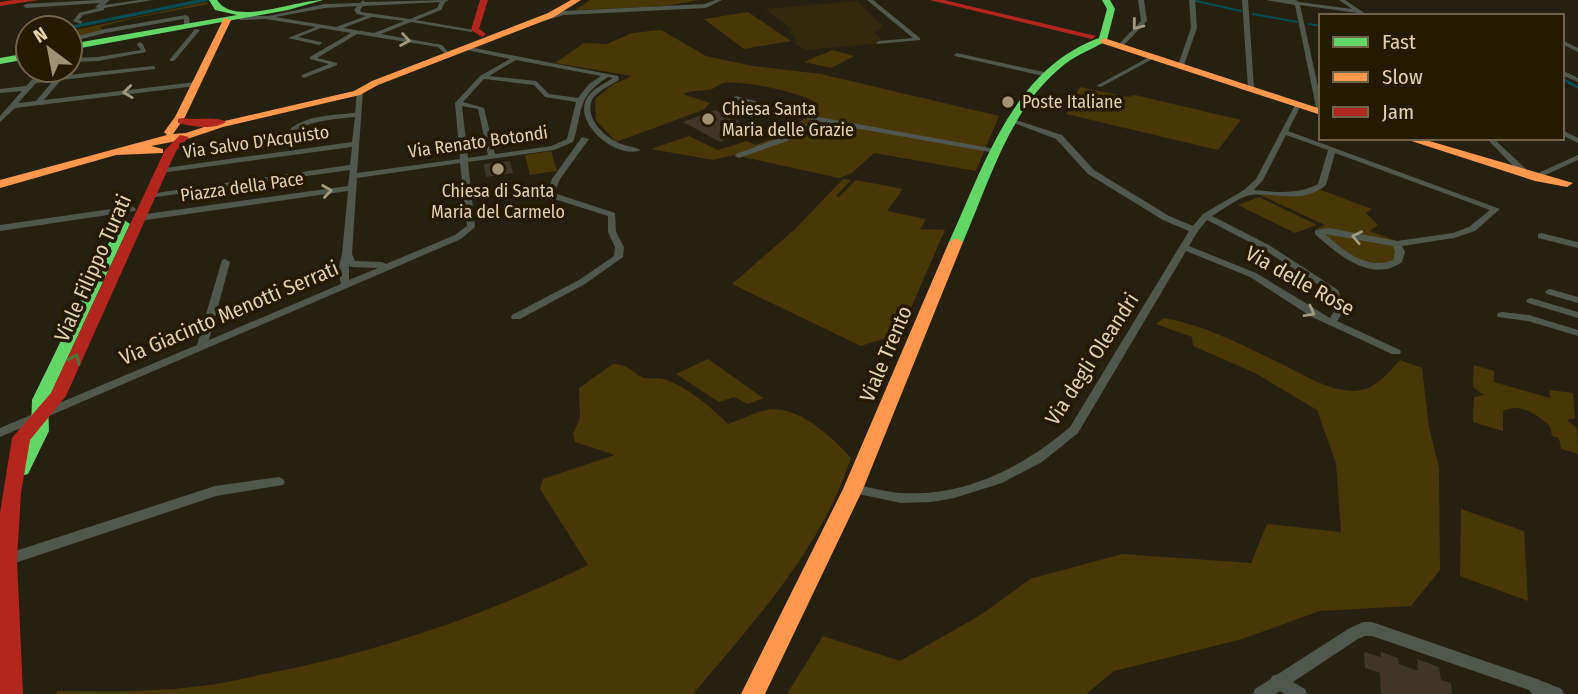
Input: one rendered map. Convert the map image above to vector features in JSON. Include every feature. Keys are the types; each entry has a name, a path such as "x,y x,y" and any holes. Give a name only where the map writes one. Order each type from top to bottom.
{"street":[{"path":"102,9 98,7 106,0"},
{"path":"0,3 106,0"},
{"path":"81,14 149,0"},
{"path":"268,14 320,4 444,0"},
{"path":"375,35 439,9 444,0"},
{"path":"476,36 484,0"},
{"path":"107,155 182,129 352,92 476,36 556,9 572,0"},
{"path":"537,20 578,0"},
{"path":"8,179 182,129 352,92 476,36 564,13 706,6 719,0"},
{"path":"870,0 918,38 879,43"},
{"path":"934,0 1095,38 1319,112"},
{"path":"1095,38 1111,9 1105,0"},
{"path":"1095,38 1144,20 1141,0"},
{"path":"1181,65 1194,28 1192,0"},
{"path":"1245,0 1251,88"},
{"path":"1269,0 1295,2 1350,13 1358,11"},
{"path":"1342,0 1363,14"},
{"path":"335,29 403,1"},
{"path":"363,2 357,12 409,20 476,36 514,59 617,79 593,95 588,104 589,117 585,139 555,179 551,192 554,196 612,215 611,230 621,246 621,251 618,257 582,282 516,317"},
{"path":"1295,2 1319,108"},
{"path":"304,24 320,4"},
{"path":"172,60 196,27 222,5 304,24 440,46 445,52"},
{"name":"Viale Filippo Turati","path":"135,214 149,196 182,129 222,5"},
{"path":"84,46 139,34 196,27"},
{"path":"319,43 291,38 321,27"},
{"path":"304,76 335,64 312,58 355,33"},
{"name":"Viale Trento","path":"753,694 853,489 995,151 1011,120 1024,100 1048,75 1095,38"},
{"path":"1564,40 1570,38"},
{"path":"957,55 1048,75"},
{"path":"1099,86 1153,57"},
{"path":"463,160 458,103 482,77 514,59"},
{"path":"84,75 153,68"},
{"path":"482,77 536,83 547,96 580,100 592,85 607,75"},
{"path":"0,120 31,84"},
{"path":"38,103 54,84"},
{"path":"11,106 196,84"},
{"path":"0,91 28,88"},
{"path":"345,283 343,270 347,254 358,115 352,92"},
{"path":"736,98 820,119 995,151"},
{"name":"Via Renato Botondi","path":"353,172 554,148 570,140 580,100"},
{"path":"458,103 481,108 492,156"},
{"name":"Via degli Oleandri","path":"853,489 906,498 960,493 1010,476 1050,453 1074,430 1194,230 1206,216 1247,192 1259,180 1298,105"},
{"path":"292,147 295,128 298,126 319,120 358,115"},
{"path":"589,117 604,139 619,147 637,149"},
{"path":"739,156 793,136 820,119"},
{"path":"1011,120 1059,136 1091,172 1166,218 1194,230"},
{"name":"Viale Filippo Turati","path":"11,694 3,561 14,484 40,431 39,416 58,396 159,151 182,129"},
{"path":"1284,132 1496,209 1472,229 1454,236 1397,244 1329,231 1318,232 1340,251 1377,268 1386,268 1397,262 1400,252 1397,244"},
{"path":"554,148 585,139"},
{"path":"1414,140 1572,184"},
{"path":"1491,140 1523,172 1572,184"},
{"name":"Via Salvo D'Acquisto","path":"161,171 355,144"},
{"path":"8,179 107,155 141,149 159,151"},
{"path":"1247,192 1287,194 1314,190 1322,185 1332,149"},
{"path":"1523,172 1578,157"},
{"name":"Via Giacinto Menotti Serrati","path":"0,433 345,283 458,237 471,227 463,160"},
{"name":"Piazza della Pace","path":"149,196 353,172"},
{"name":"Piazza della Pace","path":"0,228 351,188"},
{"path":"1206,216 1266,247 1335,292 1341,308 1331,323"},
{"path":"1541,236 1578,245"},
{"name":"Via delle Rose","path":"1185,248 1253,275 1331,323 1396,352"},
{"path":"345,283 352,264 347,254"},
{"path":"202,345 225,261"},
{"path":"352,264 374,267 398,262"},
{"path":"1550,292 1578,300"},
{"path":"1531,301 1578,315"},
{"path":"1502,315 1529,318 1578,333"},
{"path":"3,561 215,491 279,482"},
{"path":"1261,694 1353,634 1372,629 1556,694"},
{"path":"1278,681 1299,694"}],"shaded area":[{"path":"590,0 699,0 666,6 575,10"},
{"path":"857,1 883,26 874,33 886,43 805,50 793,42 797,40 790,32 792,29 765,9"},
{"path":"206,2 209,4 134,18 100,27 105,31 84,36 84,28"},
{"path":"748,12 791,41 744,49 704,19"},
{"path":"661,30 706,56 753,66 821,74 999,116 976,171 874,153 852,173 839,178 734,155 713,160 651,149 689,136 718,150 747,141 755,145 790,130 819,105 788,92 745,83 724,83 709,90 683,94 710,103 703,110 616,142 596,120 595,99 614,84 632,76 555,63 584,43 607,44 632,33"},
{"path":"832,50 854,56 831,68 804,62"},
{"path":"1080,87 1128,97 1135,95 1241,120 1218,150 1066,114 1080,95 1076,94"},
{"path":"551,151 557,171 530,175 525,155"},
{"path":"843,179 851,180 836,196 839,197 856,180 903,189 887,211 926,219 920,229 945,230 907,317 889,337 861,346 732,284 794,230"},
{"path":"1321,190 1372,209 1366,213 1378,225 1369,231 1400,242 1316,229 1325,225 1258,194 1291,195"},
{"path":"1259,197 1317,225 1295,233 1238,205"},
{"path":"1321,233 1395,245 1397,250 1393,264 1369,266 1342,250"},
{"path":"1164,318 1222,336 1340,390 1368,388 1383,378 1400,360 1422,368 1429,428 1439,467 1440,570 1411,606 1320,611 1242,639 1114,671 1086,694 787,694 823,636 900,661 982,614 1030,579 1122,554 1251,563 1267,524 1341,532 1336,463 1317,410 1255,373 1193,346 1192,337 1156,324"},
{"path":"708,359 764,398 748,404 734,397 719,402 676,374"},
{"path":"613,364 626,367 642,377 664,379 682,387 728,424 766,410 790,412 813,424 851,458 823,523 804,554 762,612 693,694 57,694 57,691 129,691 201,686 348,655 470,616 588,565 540,489 543,479 615,455 575,442 573,434 580,418 579,388"},
{"path":"1474,365 1494,371 1494,382 1550,398 1550,390 1573,393 1575,418 1567,420 1577,428 1578,454 1561,449 1559,438 1552,436 1550,426 1522,409 1503,411 1503,431 1473,422 1474,397 1484,395 1473,387"},
{"path":"1461,509 1524,531 1528,601 1460,576"}],"water":[{"path":"196,0 213,0 84,26 84,23"}],"building":[{"path":"715,110 741,122 737,124 742,126 737,128 739,129 726,134 732,137 720,142 683,122"},
{"name":"Chiesa di Santa Maria del Carmelo","path":"510,161 513,173 486,177 484,164"},
{"path":"1364,652 1381,657 1381,652 1398,658 1399,664 1418,671 1417,659 1439,667 1441,680 1451,683 1452,694 1381,694 1380,673 1365,668"}],"waterway":[{"path":"1196,1 1241,11"},
{"path":"1253,14 1297,22"},
{"path":"1309,24 1319,26"},
{"path":"1564,80 1573,84"},
{"path":"1569,83 1578,87"}],"traffic: fast":[{"path":"213,0 218,8 240,13"},
{"path":"84,44 319,0"},
{"path":"1103,40 1111,9 1106,0"},
{"path":"956,242 1008,126 1024,100 1059,64 1081,48 1103,40"},
{"path":"0,61 14,58"},
{"path":"21,469 40,431 40,400 124,224"}],"traffic: slow":[{"path":"0,184 170,137 187,136 220,125 357,93 375,83 551,15 577,0"},
{"path":"169,132 180,117 227,20"},
{"path":"1104,41 1319,111"},
{"path":"1414,140 1539,178 1567,183"},
{"path":"120,153 151,149 159,151"},
{"path":"753,694 853,489 956,242"}],"traffic: jam":[{"path":"0,4 34,0"},
{"path":"482,34 475,30 484,0"},
{"path":"934,0 1092,36"},
{"path":"182,121 194,124 221,122"},
{"path":"11,694 7,560 11,493 21,438 58,396 171,150 184,137"}],"place":[{"name":"Poste Italiane","path":"1008,102"},
{"name":"Chiesa Santa Maria delle Grazie","path":"708,119"},
{"name":"Chiesa di Santa Maria del Carmelo","path":"498,169"}]}
